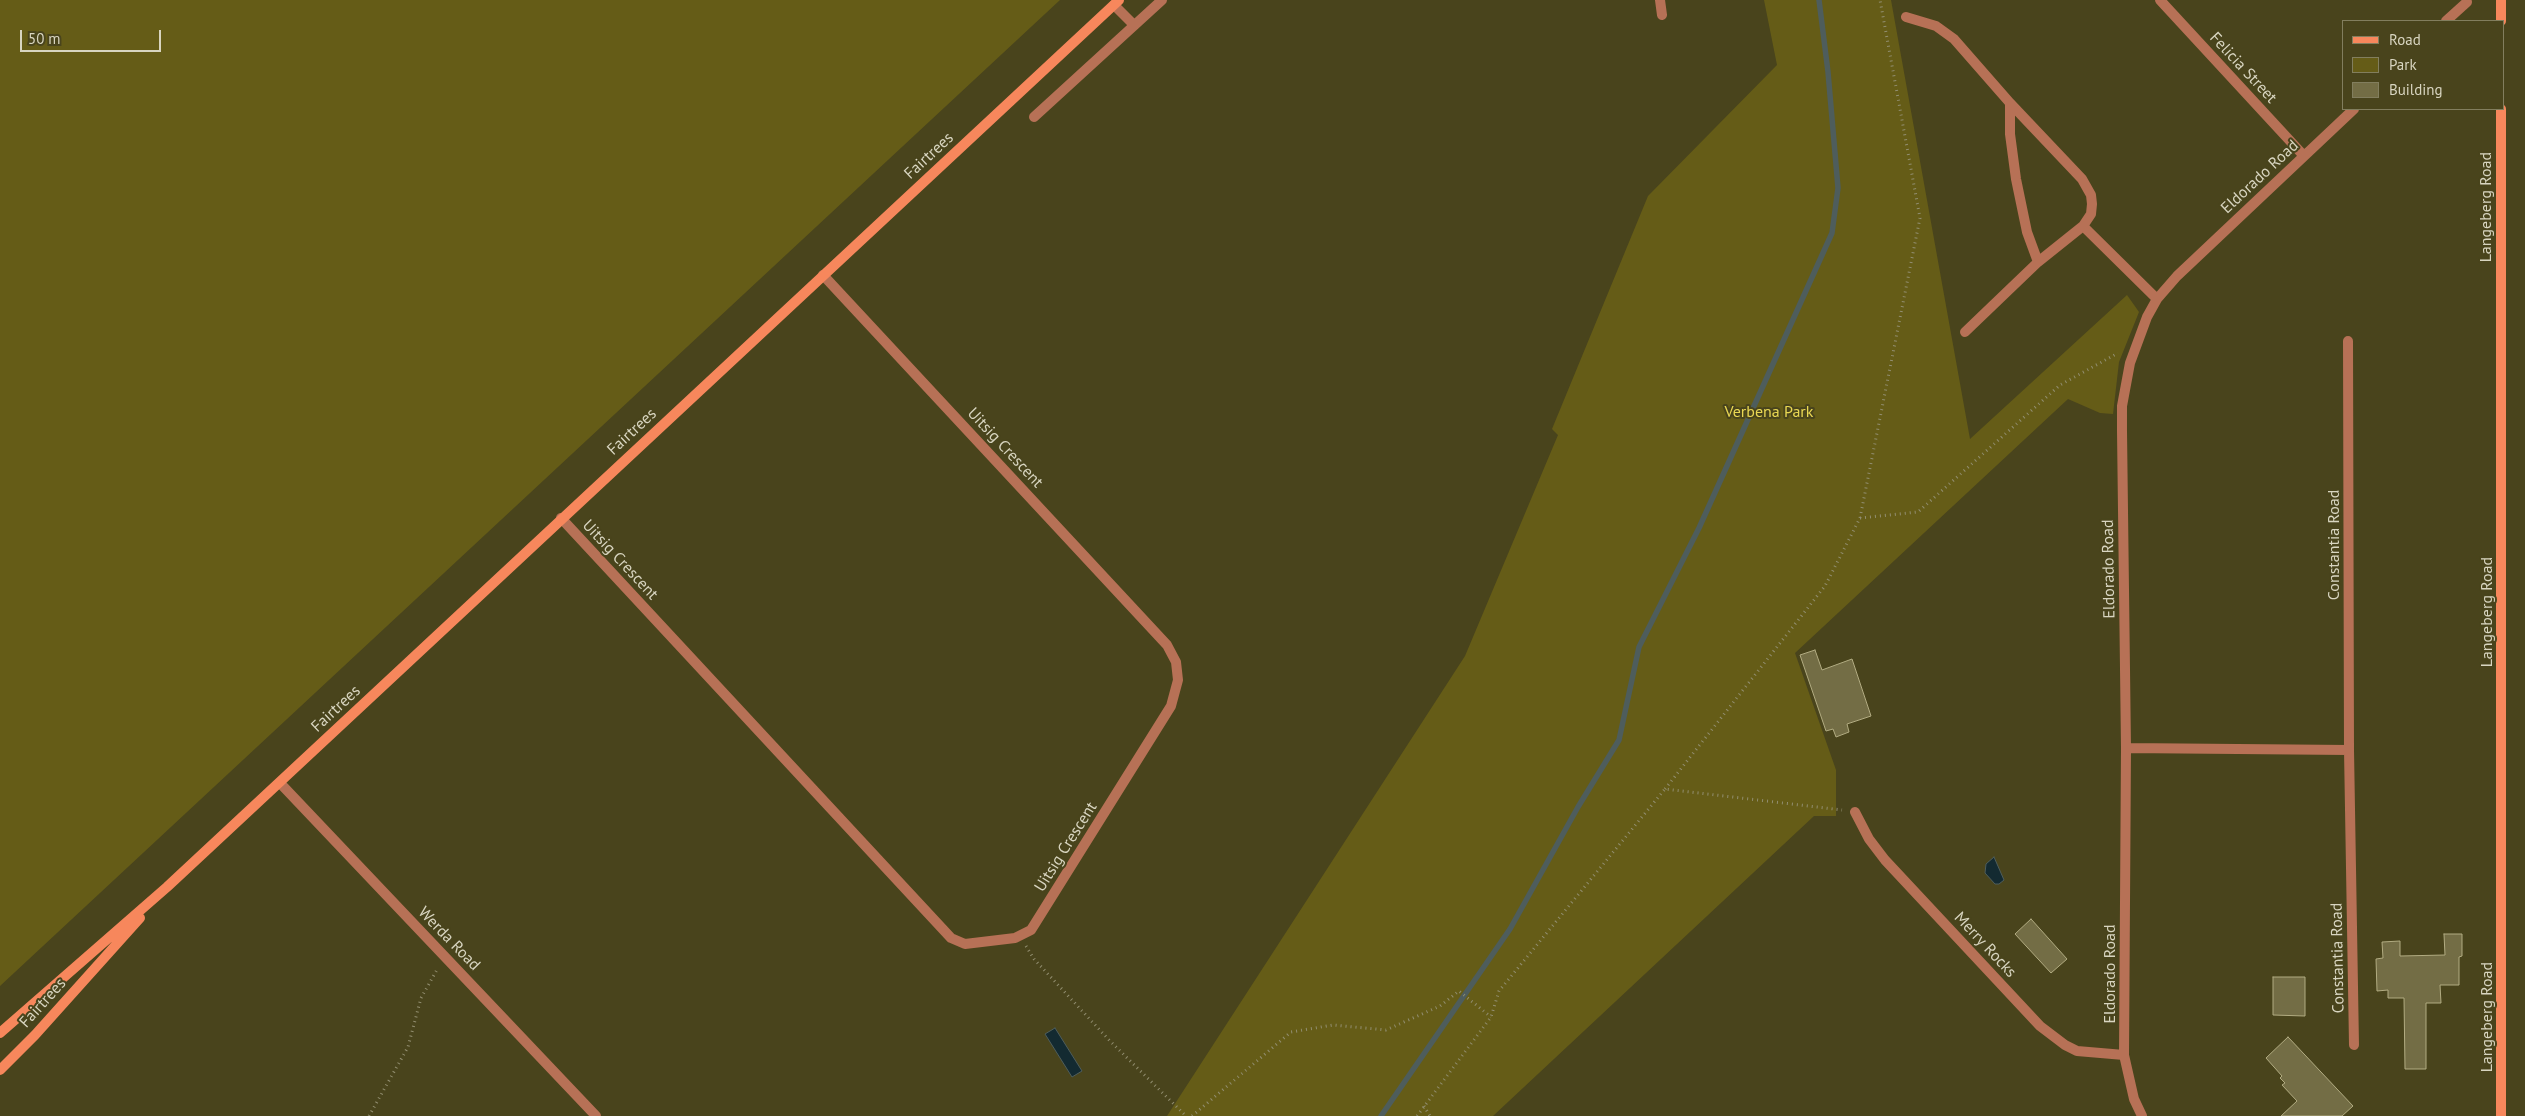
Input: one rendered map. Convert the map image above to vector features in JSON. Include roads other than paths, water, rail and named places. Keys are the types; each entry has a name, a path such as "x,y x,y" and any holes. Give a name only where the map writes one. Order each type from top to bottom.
{"main road":[{"path":"2501,0 2501,20"},
{"name":"Fairtrees","path":"0,1033 167,888 561,518 1116,2"},
{"name":"Langeberg Road","path":"2501,110 2501,1116"},
{"name":"Fairtrees","path":"0,1070 35,1035 167,888"}],"street":[{"path":"1034,118 1162,0"},
{"path":"1660,0 1662,15"},
{"name":"Felicia Street","path":"2160,0 2304,156"},
{"path":"1116,2 1134,25"},
{"path":"2447,20 2467,2"},
{"path":"1906,17 1936,26 1945,32 2087,187 2092,204 2090,214 2083,226 2038,262 1965,332"},
{"path":"2010,103 2010,134 2016,179 2027,232 2038,262"},
{"name":"Eldorado Road","path":"2142,1116 2134,1099 2124,1055 2126,748 2122,406 2130,362 2136,343 2156,299 2208,246 2353,110"},
{"path":"2083,226 2156,299"},
{"name":"Uitsig Crescent","path":"561,518 951,938 965,944 1020,937 1035,925 1171,706 1178,680 1176,662 1167,645 823,275"},
{"name":"Constantia Road","path":"2348,341 2349,750 2354,1045"},
{"path":"2126,748 2349,750"},
{"name":"Werda Road","path":"280,783 596,1116"},
{"name":"Merry Rocks","path":"1855,812 1869,839 1885,860 2040,1026 2065,1045 2077,1051 2124,1055"}],"water":[{"path":"1994,857 2004,880 1999,884 1995,884 1985,873 1986,864"},
{"path":"1055,1028 1082,1071 1072,1077 1045,1034"}],"waterway":[{"path":"1381,1116 1510,929 1578,807 1619,740 1639,647 1699,528 1832,233 1838,188 1828,72 1819,0"}],"park label":[{"name":"Verbena Park","path":"1769,412"}]}
